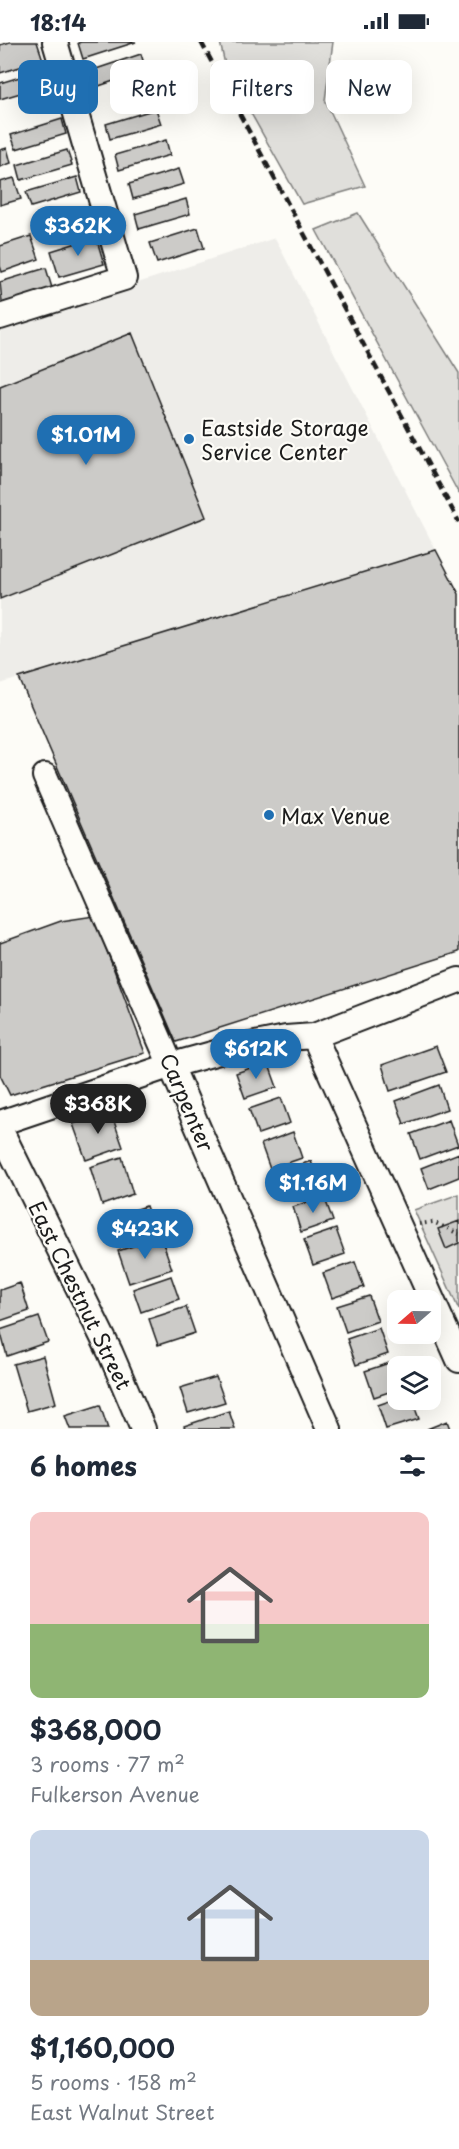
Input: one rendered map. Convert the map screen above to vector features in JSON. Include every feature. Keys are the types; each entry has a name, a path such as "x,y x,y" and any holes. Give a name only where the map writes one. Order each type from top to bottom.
{"street":[{"path":"0,317 124,278 55,42"},
{"name":"Carpenter","path":"45,776 329,1429"},
{"path":"0,1123 172,1065 230,1049 314,1035 459,980"},
{"path":"314,1035 459,1360"},
{"name":"East Chestnut Street","path":"0,1129 110,1352 143,1429"}],"path":[{"path":"416,1225 433,1222 459,1234"}],"shaded area":[{"path":"220,42 333,42 331,60 326,60 326,114 332,114 365,186 302,204 251,114 314,114 314,60 224,60"},
{"path":"358,213 459,373 459,494 316,230"},
{"name":"Eastside Storage Service Center","path":"275,238 436,550 0,684 0,328"},
{"path":"459,1194 459,1310 414,1210"}],"building":[{"path":"10,42 37,42 43,60 18,60 18,68 0,73 0,45"},
{"path":"136,42 83,59 78,43"},
{"path":"141,54 143,60 123,60"},
{"path":"110,64 110,82 98,86 98,68"},
{"path":"18,78 18,94 0,99 0,83"},
{"path":"139,114 158,114 161,124 110,139 106,124"},
{"path":"62,119 66,134 16,149 11,135"},
{"path":"166,140 170,155 119,170 115,155"},
{"path":"7,148 11,163 0,167 0,150"},
{"path":"67,150 72,165 21,180 17,165"},
{"path":"179,169 184,184 133,199 129,184"},
{"path":"77,177 81,192 31,207 26,192"},
{"path":"14,178 21,199 0,205 0,182"},
{"path":"186,199 190,214 139,229 135,214"},
{"path":"93,207 97,222 46,237 42,222"},
{"path":"198,228 204,248 157,263 150,243"},
{"path":"31,236 39,259 2,272 0,246"},
{"path":"96,237 104,264 59,277 51,251"},
{"path":"46,268 52,288 2,303 0,282"},
{"path":"132,333 206,517 0,599 0,386"},
{"name":"Max Venue","path":"436,550 459,594 459,952 176,1042 19,678"},
{"path":"94,916 145,1053 10,1095 0,1075 0,943 61,921"},
{"path":"436,1046 446,1072 390,1091 382,1065"},
{"path":"268,1062 277,1087 245,1098 236,1073"},
{"path":"439,1085 447,1109 404,1124 396,1101"},
{"path":"281,1098 290,1123 258,1134 249,1109"},
{"path":"110,1110 123,1147 86,1160 73,1124"},
{"path":"449,1120 458,1145 420,1159 411,1134"},
{"path":"293,1132 302,1158 270,1169 261,1144"},
{"path":"459,1153 459,1177 429,1189 421,1168"},
{"path":"122,1157 133,1194 102,1205 90,1167"},
{"path":"311,1161 320,1187 288,1197 279,1172"},
{"path":"324,1196 333,1221 301,1232 293,1207"},
{"path":"146,1206 154,1229 113,1243 105,1220"},
{"path":"459,1221 459,1243 446,1249 438,1229"},
{"path":"336,1229 345,1254 313,1265 304,1240"},
{"path":"161,1237 172,1269 129,1283 118,1251"},
{"path":"355,1262 364,1287 332,1298 323,1273"},
{"path":"171,1276 179,1299 141,1312 133,1289"},
{"path":"20,1283 29,1311 0,1321 0,1290"},
{"path":"369,1296 378,1321 346,1332 337,1306"},
{"path":"186,1307 195,1333 158,1345 149,1319"},
{"path":"39,1317 48,1342 7,1356 0,1330"},
{"path":"379,1328 388,1354 356,1365 347,1339"},
{"path":"43,1356 56,1403 27,1411 13,1364"},
{"path":"387,1364 387,1393 374,1397 365,1371"},
{"path":"216,1377 225,1402 188,1413 180,1388"},
{"path":"387,1402 387,1410 416,1410 419,1419 386,1429 378,1405"},
{"path":"100,1405 108,1429 70,1429 65,1416"},
{"path":"229,1411 235,1429 185,1429 184,1426"},
{"path":"447,1421 450,1429 427,1429"}],"railway":[{"path":"201,42 459,522"}],"place":[{"name":"Eastside Storage Service Center","path":"189,439"},
{"name":"Max Venue","path":"269,815"}]}
